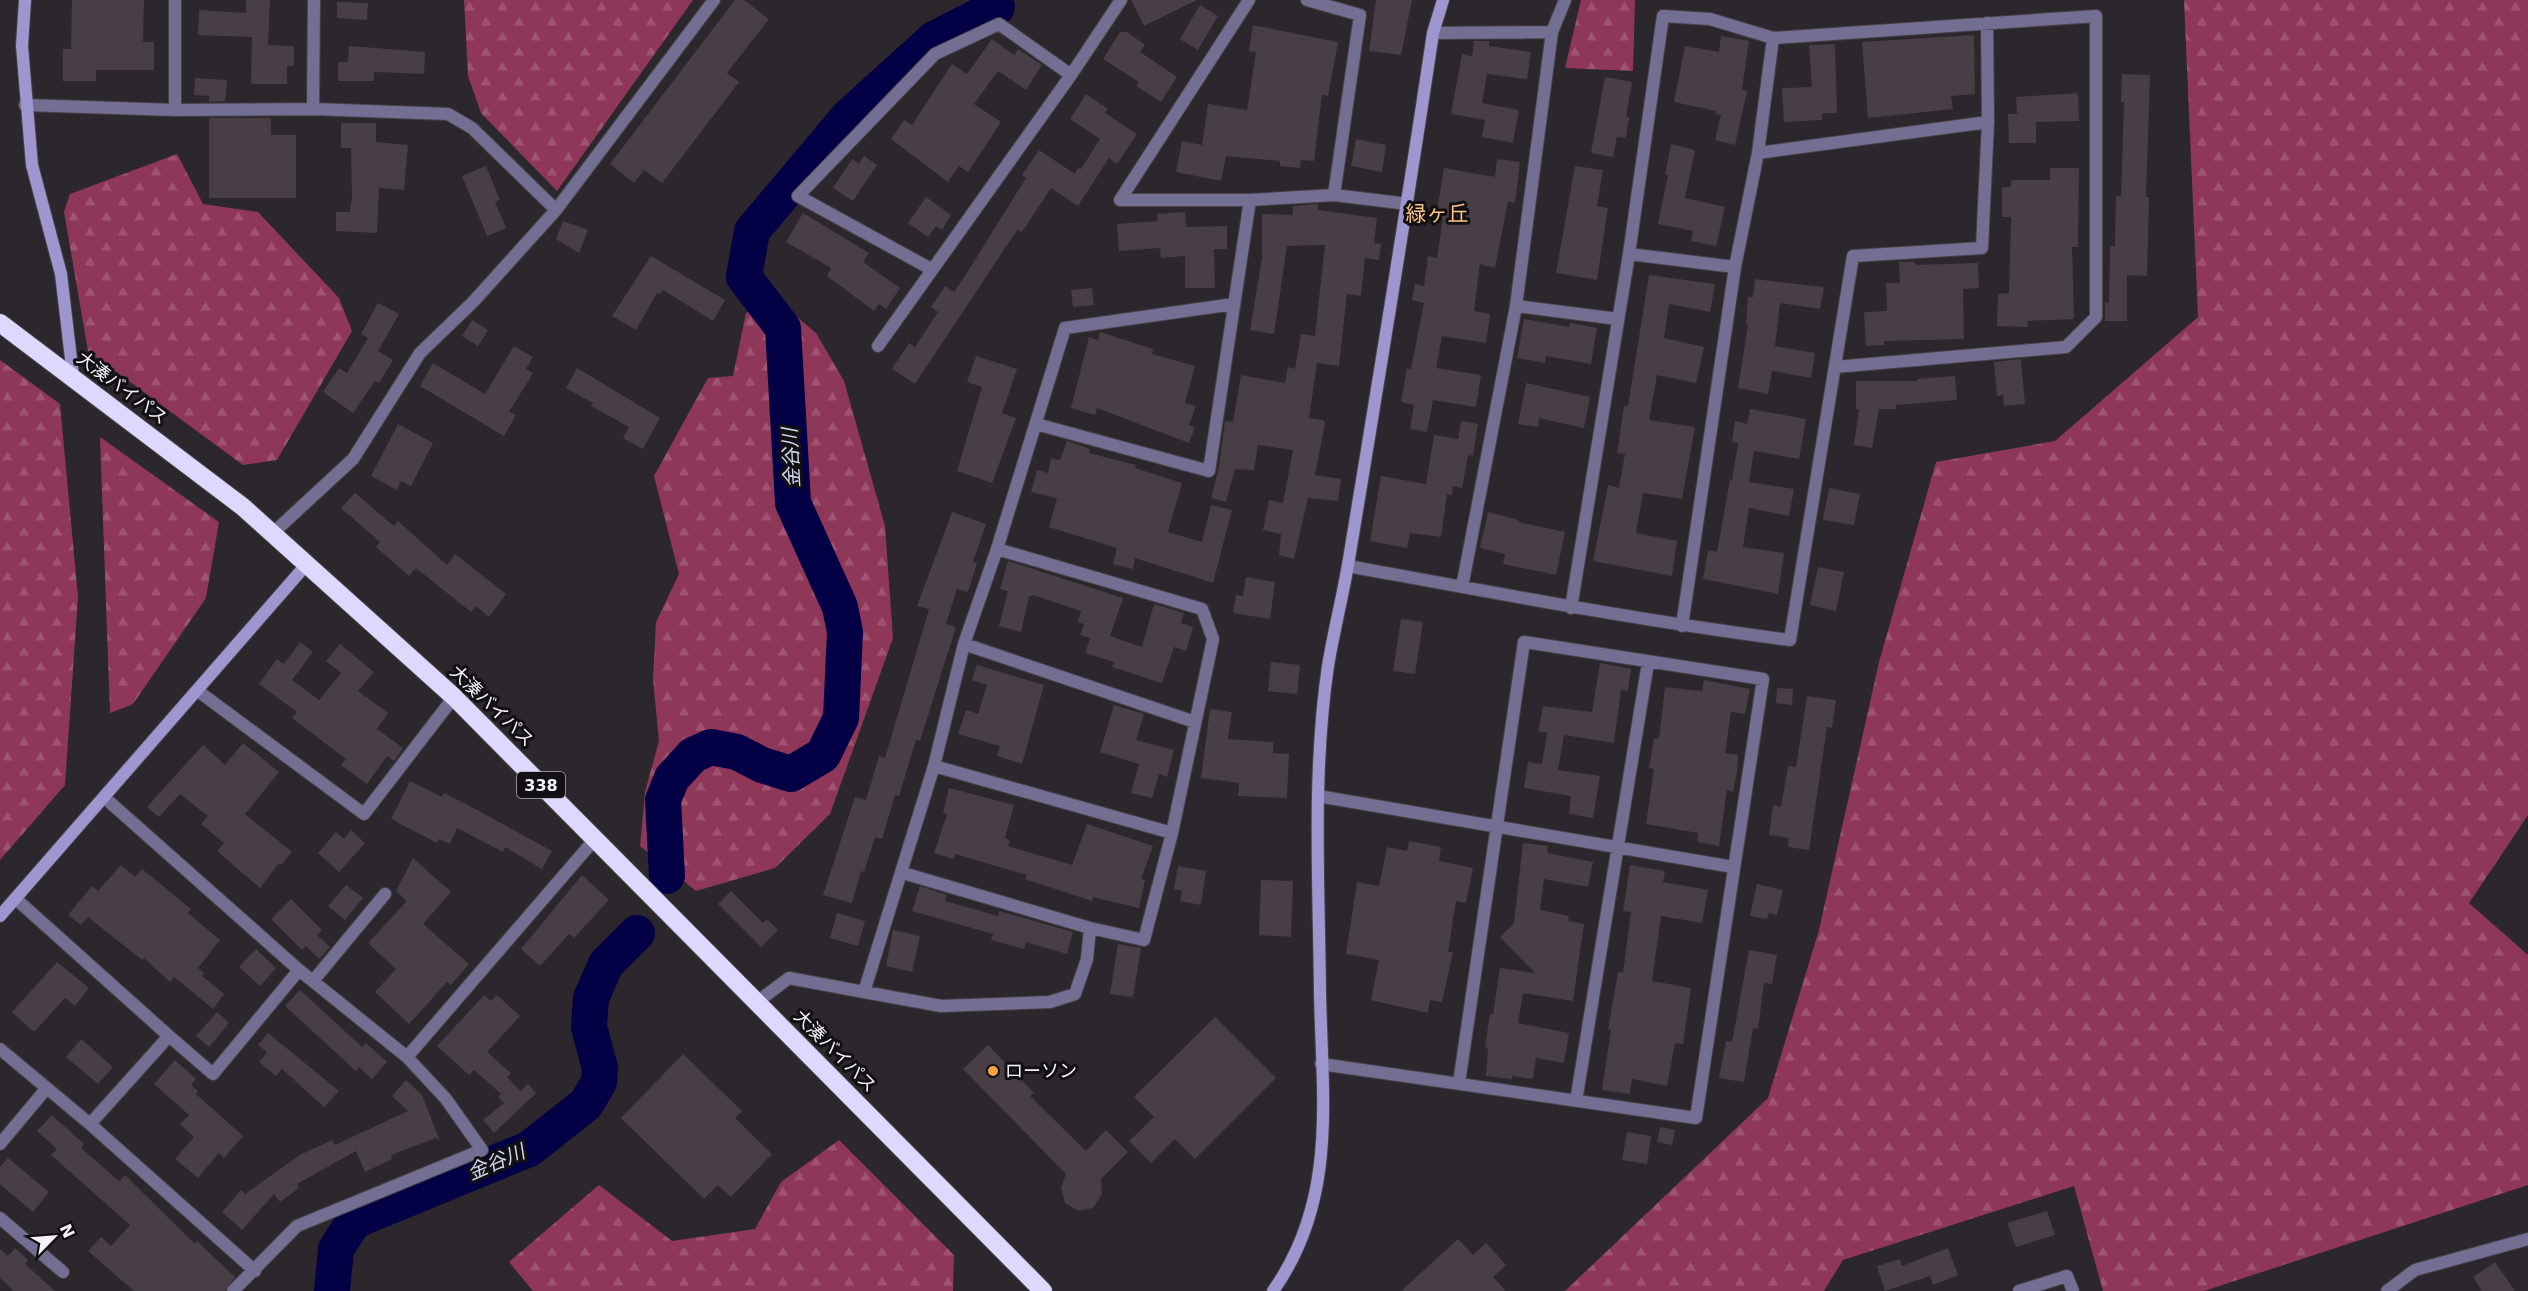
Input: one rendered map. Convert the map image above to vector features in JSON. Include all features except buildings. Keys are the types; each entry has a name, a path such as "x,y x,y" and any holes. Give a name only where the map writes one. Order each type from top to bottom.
{"highway":[{"name":"大湊バイパス","path":"0,323 73,376 243,507 454,697 1043,1291"}],"street":[{"path":"25,0 21,46 32,165 61,274 73,376"},
{"path":"175,0 176,110"},
{"path":"313,109 314,0"},
{"path":"273,533 352,459 420,353 472,302 556,210 714,0"},
{"path":"878,346 1071,75 1120,0"},
{"path":"1249,0 1119,200 1250,200 1334,195 1408,204"},
{"path":"1307,0 1360,15 1334,195"},
{"path":"1274,1291 1305,1230 1319,1184 1324,1122 1321,1064 1318,796 1328,667 1348,566 1408,204 1433,33 1443,0"},
{"path":"1462,587 1516,306 1552,32 1565,0"},
{"path":"1571,608 1629,254 1663,16 1710,19 1773,38 2096,16 2096,317 2066,347 1835,367"},
{"path":"1348,566 1571,608 1790,640 1853,256 1982,249 1988,122 1987,22"},
{"path":"931,269 798,196 934,54 999,24 1071,75"},
{"path":"1433,33 1552,32"},
{"path":"1682,626 1735,267 1758,153 1773,38"},
{"path":"25,105 176,110 313,109 448,114 472,128 556,210"},
{"path":"1758,153 1988,122"},
{"path":"1036,424 1209,471 1250,200"},
{"path":"1629,254 1735,267"},
{"path":"864,992 903,873 934,766 964,644 998,549 1065,328 1234,304"},
{"path":"1516,306 1618,319"},
{"path":"903,873 1090,928 1144,940 1172,833 1212,639 1202,609 998,549"},
{"path":"0,916 105,798 306,564"},
{"path":"1321,1064 1696,1118 1732,867 1763,679 1524,642 1459,1083"},
{"path":"964,644 1195,722"},
{"path":"1576,1101 1648,663"},
{"path":"198,691 364,814 454,697"},
{"path":"934,766 1172,833"},
{"path":"1318,796 1732,867"},
{"path":"105,798 299,970 407,1057 446,1099 482,1150 297,1226 233,1291"},
{"path":"407,1057 595,839"},
{"path":"313,981 385,894"},
{"path":"15,899 213,1074 299,970"},
{"path":"756,1002 789,978 942,1006 1050,1002 1075,994 1087,959 1090,928"},
{"path":"90,1124 169,1036"},
{"path":"0,1049 90,1124 255,1271"},
{"path":"0,1144 46,1089"},
{"path":"0,1218 63,1272"},
{"path":"2387,1291 2415,1270 2528,1239"},
{"path":"2019,1291 2067,1276 2073,1291"}],"green space":[{"path":"464,0 693,0 557,191 481,113 468,76"},
{"path":"1581,0 1635,0 1633,71 1565,68"},
{"path":"2184,0 2528,0 2528,815 2469,903 2528,955 2528,1185 2204,1291 2103,1291 2074,1186 1843,1260 1824,1291 1565,1291 1768,1098 1819,930 1879,662 1936,462 2055,441 2198,317"},
{"path":"177,154 203,204 258,212 339,298 352,331 277,460 243,465 88,351 64,212 70,194"},
{"path":"778,301 816,333 844,381 885,526 893,638 830,814 775,868 696,891 640,846 645,792 659,741 653,679 656,622 679,574 654,476 708,378 733,376 746,313"},
{"path":"0,360 60,404 78,597 65,785 0,860"},
{"path":"100,437 219,522 206,598 133,704 110,713"},
{"path":"839,1140 954,1255 953,1291 533,1291 509,1262 599,1185 672,1241 755,1229 781,1182"}],"waterway":[{"name":"金谷川","path":"667,876 663,800 672,778 693,755 711,747 737,752 762,765 791,774 823,755 841,718 845,632 840,607 793,503 783,328 744,277 752,231 848,117 934,39 997,7 995,0"},
{"name":"金谷川","path":"332,1291 336,1249 354,1221 529,1149 586,1104 599,1082 600,1068 589,1027 591,998 606,964 637,933"}],"place":[{"name":"ローソン","path":"993,1071"}],"district":[{"name":"緑ヶ丘","path":"1437,214"}]}
